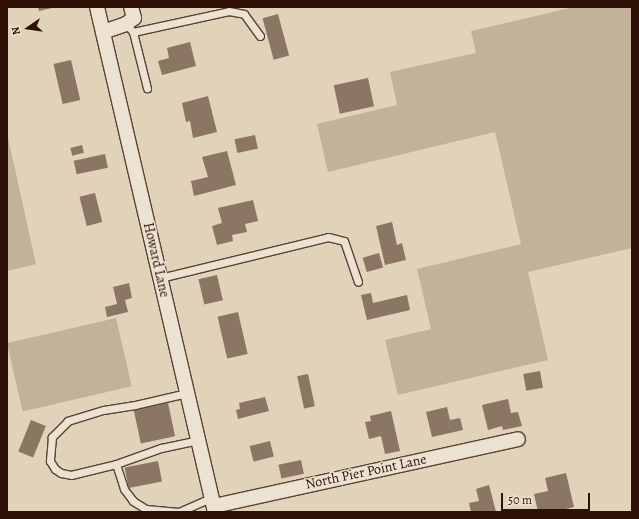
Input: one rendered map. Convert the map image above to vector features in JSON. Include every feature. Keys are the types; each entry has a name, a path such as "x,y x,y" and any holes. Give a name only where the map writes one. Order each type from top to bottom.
{"street":[{"name":"Howard Lane","path":"97,7 213,505"},
{"path":"103,32 130,28 134,18 131,7"},
{"name":"North Pier Point Lane","path":"213,505 518,439"}],"lane":[{"path":"147,88 130,28 229,11 244,14 260,36"},
{"path":"160,278 328,237 344,241 358,282"},
{"path":"187,393 135,406 103,410 68,421 52,437 50,461 55,470 71,475 116,464 162,448 198,440"},
{"path":"116,464 124,489 133,501 146,509 179,512 213,505"}],"shaded area":[{"path":"574,7 632,7 632,248 528,272 548,360 398,395 385,340 431,329 417,269 521,244 495,132 328,172 317,124 397,105 390,72 476,53 471,31"},
{"path":"7,133 36,264 7,271"},
{"path":"116,318 132,386 23,411 7,343"}],"building":[{"path":"38,7 52,7 52,8 39,11"},
{"path":"278,14 289,56 274,60 263,18"},
{"path":"190,42 196,66 162,75 158,61 169,58 167,48"},
{"path":"71,60 80,100 63,104 53,64"},
{"path":"368,78 374,106 340,114 334,85"},
{"path":"208,96 217,132 193,138 190,121 186,122 182,103"},
{"path":"255,135 258,149 237,153 234,139"},
{"path":"82,145 84,153 72,156 70,148"},
{"path":"227,151 236,185 194,196 191,181 208,177 202,157"},
{"path":"105,154 108,168 77,174 74,161"},
{"path":"95,193 102,222 87,226 79,197"},
{"path":"253,200 258,221 245,224 247,232 232,235 233,241 217,245 212,226 222,223 218,208"},
{"path":"392,222 397,245 402,243 406,260 385,265 376,226"},
{"path":"379,253 383,267 367,272 363,258"},
{"path":"217,275 223,300 204,305 198,279"},
{"path":"129,283 132,298 125,300 128,312 107,317 105,307 117,304 113,287"},
{"path":"371,293 373,303 407,295 410,310 367,320 361,295"},
{"path":"238,312 248,354 227,359 218,317"},
{"path":"540,371 543,388 526,391 523,374"},
{"path":"308,374 315,406 304,409 297,376"},
{"path":"265,397 269,411 238,419 236,410 240,409 239,403"},
{"path":"508,399 511,413 518,412 522,426 503,430 502,426 488,430 482,405"},
{"path":"168,403 175,436 141,444 134,410"},
{"path":"447,407 450,420 460,418 463,430 432,437 426,412"},
{"path":"391,411 400,451 385,454 381,436 369,439 365,422 371,421 370,416"},
{"path":"31,420 46,426 33,458 18,452"},
{"path":"270,441 274,457 253,462 250,446"},
{"path":"301,460 304,474 281,478 279,465"},
{"path":"158,461 162,482 129,488 125,467"},
{"path":"566,473 574,507 554,512 538,512 534,494 548,491 545,478"},
{"path":"489,485 496,512 471,512 469,503 479,501 476,489"}]}
